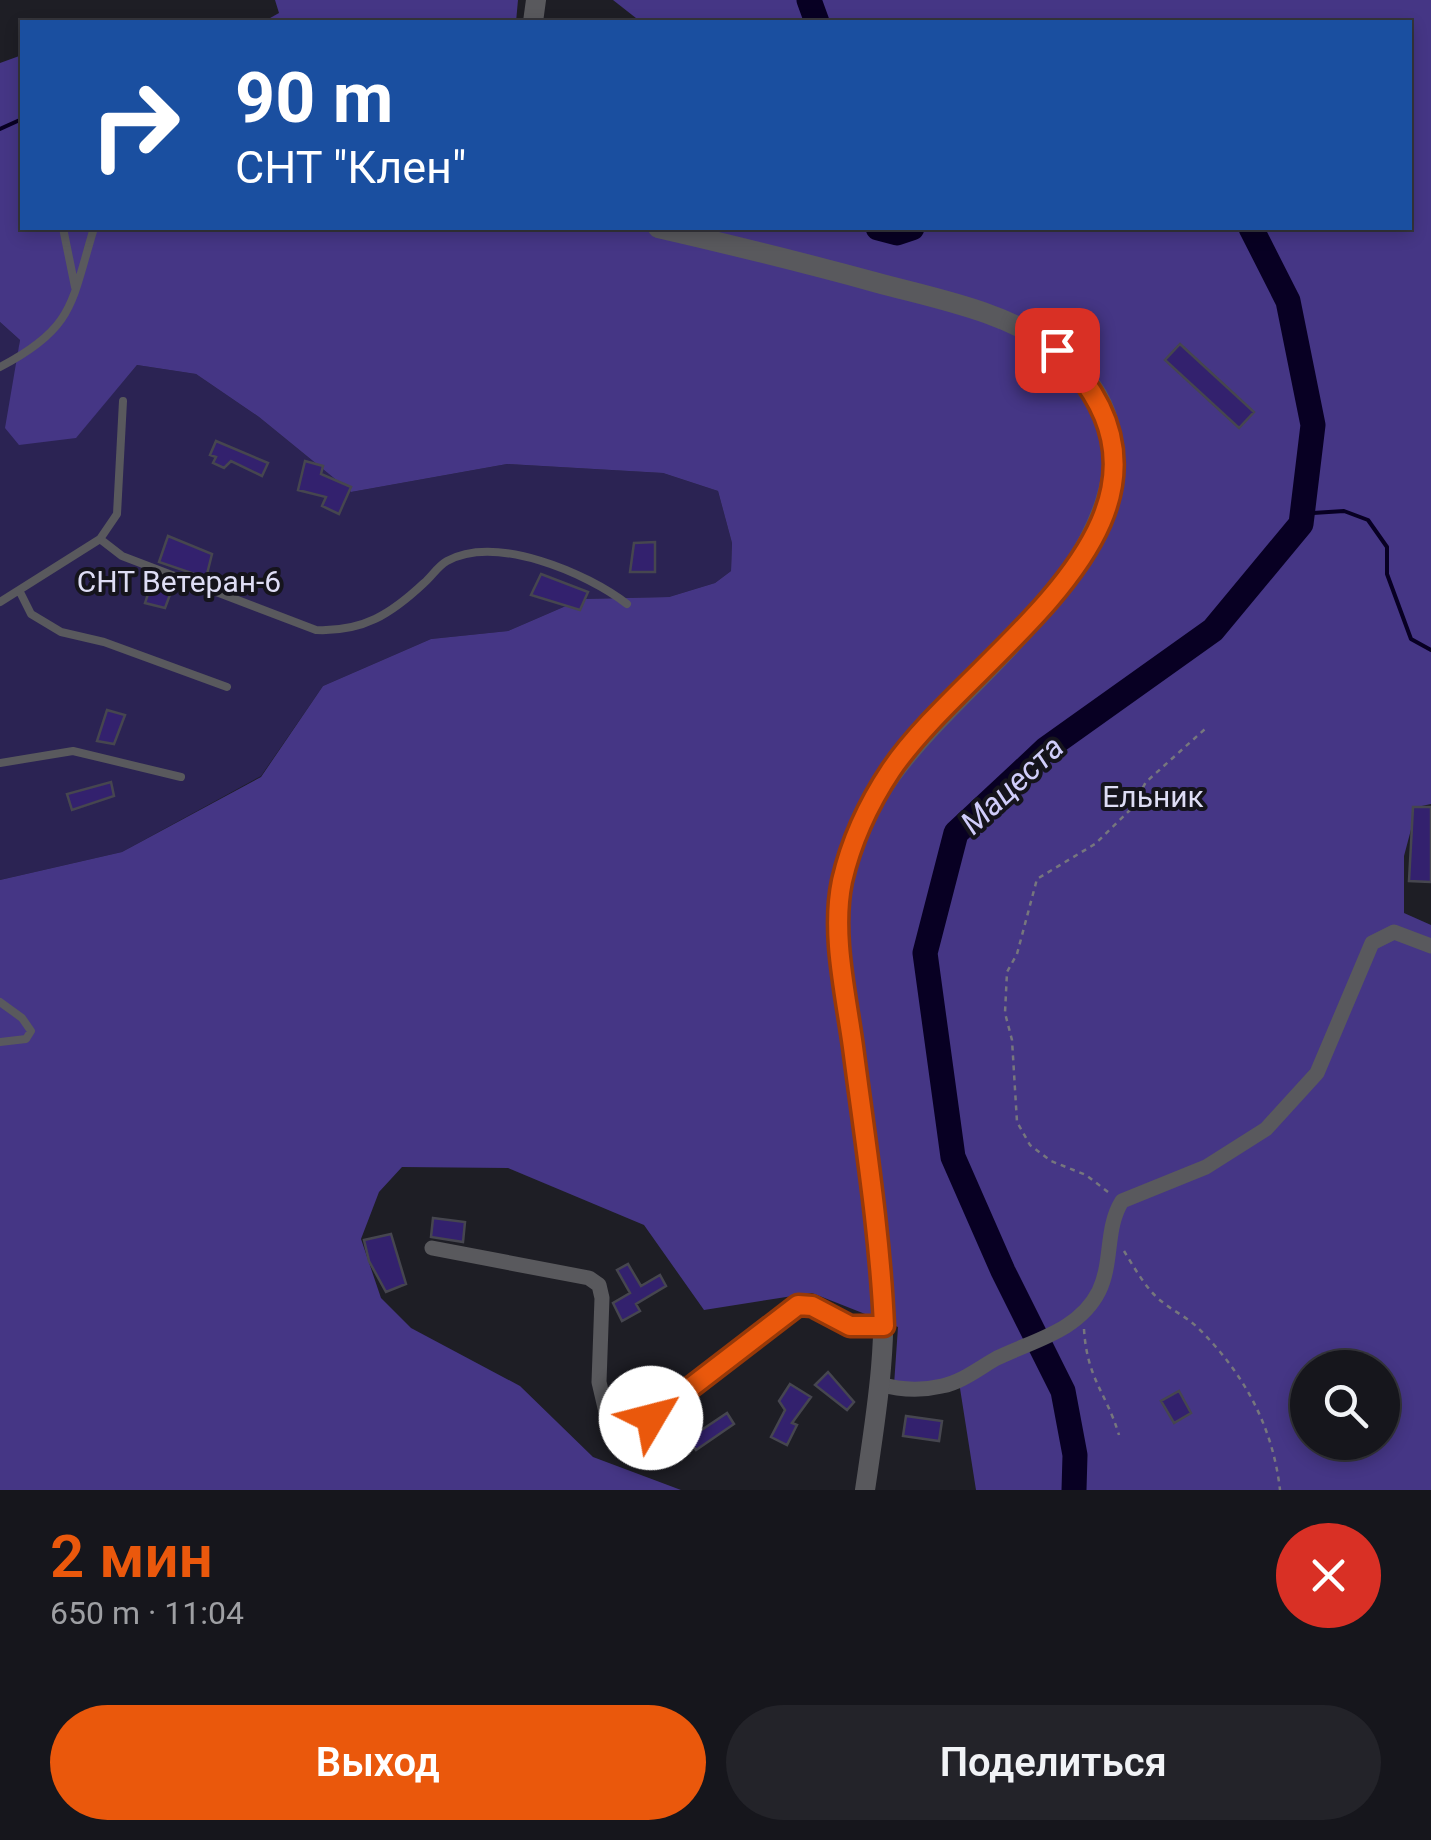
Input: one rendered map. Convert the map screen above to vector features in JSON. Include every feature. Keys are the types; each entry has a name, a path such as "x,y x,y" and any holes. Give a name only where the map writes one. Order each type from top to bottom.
{"street":[{"path":"666,230 962,306 1030,334 1077,370 1094,392 1112,438 1110,490 1073,572 1010,646 892,768 862,821 842,883 840,949 882,1269 880,1384 865,1490"},
{"path":"880,1384 900,1390 942,1386 1056,1332 1083,1314 1099,1290 1112,1246 1112,1222 1122,1201 1206,1167 1266,1129 1317,1073 1372,944 1394,932 1431,946"},
{"path":"432,1248 589,1278 599,1285 599,1382 609,1426 621,1432 634,1432 798,1305 812,1306 850,1326 884,1326"}],"lane":[{"path":"63,230 75,289"},
{"path":"0,366 29,352 61,326 93,230"},
{"path":"0,602 100,539 117,514 123,400"},
{"path":"100,539 122,556 316,630 346,631 396,609 451,559 484,554 525,557 564,568 590,579 627,604"},
{"path":"18,590 32,614 61,632 104,642 227,687"},
{"path":"0,763 73,751 181,777"},
{"path":"0,1002 22,1018 31,1031 16,1043 0,1042"}],"path":[{"path":"1122,1201 1086,1175 1051,1161 1030,1145 1017,1122 1005,1013 1007,972 1023,935 1031,888 1037,879 1095,844 1130,810 1146,782 1205,729"},
{"path":"1112,1222 1126,1254 1157,1298 1195,1325 1232,1364 1258,1408 1277,1461 1280,1490"},
{"path":"1083,1314 1088,1372 1112,1410 1120,1434"}],"green space":[{"path":"275,0 518,0 516,20 267,20 279,13"},
{"name":"Ельник","path":"613,0 1431,0 1431,804 1417,807 1404,856 1404,913 1431,925 1431,1490 976,1490 959,1382 894,1385 898,1327 812,1293 704,1310 644,1225 508,1168 402,1167 379,1192 361,1239 381,1298 411,1328 520,1386 593,1457 681,1490 0,1490 0,880 122,852 261,777 323,686 431,639 508,631 582,599 669,597 715,583 731,571 732,543 718,491 663,473 507,464 351,492 259,417 196,374 137,365 76,438 19,445 5,428 20,340 0,322 0,63 20,56 20,230 1412,230 1412,20 638,20"},
{"name":"СНТ Ветеран-6","path":"0,322 20,340 16,374 76,437 137,365 196,374 259,417 351,492 507,464 663,473 718,491 732,543 731,571 715,583 669,597 582,599 508,631 431,639 323,686 261,776 122,852 0,880"}],"building":[{"path":"1180,344 1254,412 1239,428 1165,360"},
{"path":"216,441 268,463 262,476 231,461 224,468 213,463 216,457 210,455"},
{"path":"305,461 323,466 321,474 351,487 339,514 322,506 326,497 298,490"},
{"path":"168,536 212,554 206,578 159,562"},
{"path":"655,542 655,572 630,572 634,543"},
{"path":"541,574 588,592 580,610 531,595"},
{"path":"154,576 174,584 165,608 145,603"},
{"path":"107,710 125,715 114,744 97,741"},
{"path":"111,782 114,796 72,810 67,794"},
{"path":"1413,807 1431,807 1431,882 1409,881"},
{"path":"433,1218 465,1222 463,1242 431,1237"},
{"path":"391,1234 406,1284 386,1292 369,1261 364,1240"},
{"path":"628,1264 641,1286 660,1275 666,1286 636,1304 640,1311 622,1321 613,1303 630,1293 617,1270"},
{"path":"828,1372 854,1402 847,1410 815,1385"},
{"path":"790,1384 811,1397 792,1423 797,1425 787,1445 771,1437 785,1410 779,1401"},
{"path":"1179,1391 1191,1413 1174,1423 1161,1401"},
{"path":"727,1413 734,1424 696,1450 688,1439"},
{"path":"906,1416 942,1421 939,1441 903,1436"}],"waterway":[{"name":"Мацеста","path":"809,0 816,20"},
{"path":"0,129 20,120"},
{"name":"Мацеста","path":"886,230 906,230"},
{"name":"Мацеста","path":"1074,1490 1075,1455 1063,1391 1003,1271 953,1157 925,953 956,833 1046,749 1213,630 1301,524 1313,425 1288,301 1252,230"},
{"path":"1301,524 1313,513 1344,511 1368,520 1387,547 1387,574 1411,639 1431,650"}],"route":[{"path":"651,1418 798,1305 812,1306 850,1326 884,1326 882,1269 840,949 842,883 862,821 892,768 1010,646 1073,572 1100,517 1114,464 1112,438 1094,392 1057,350"}]}
